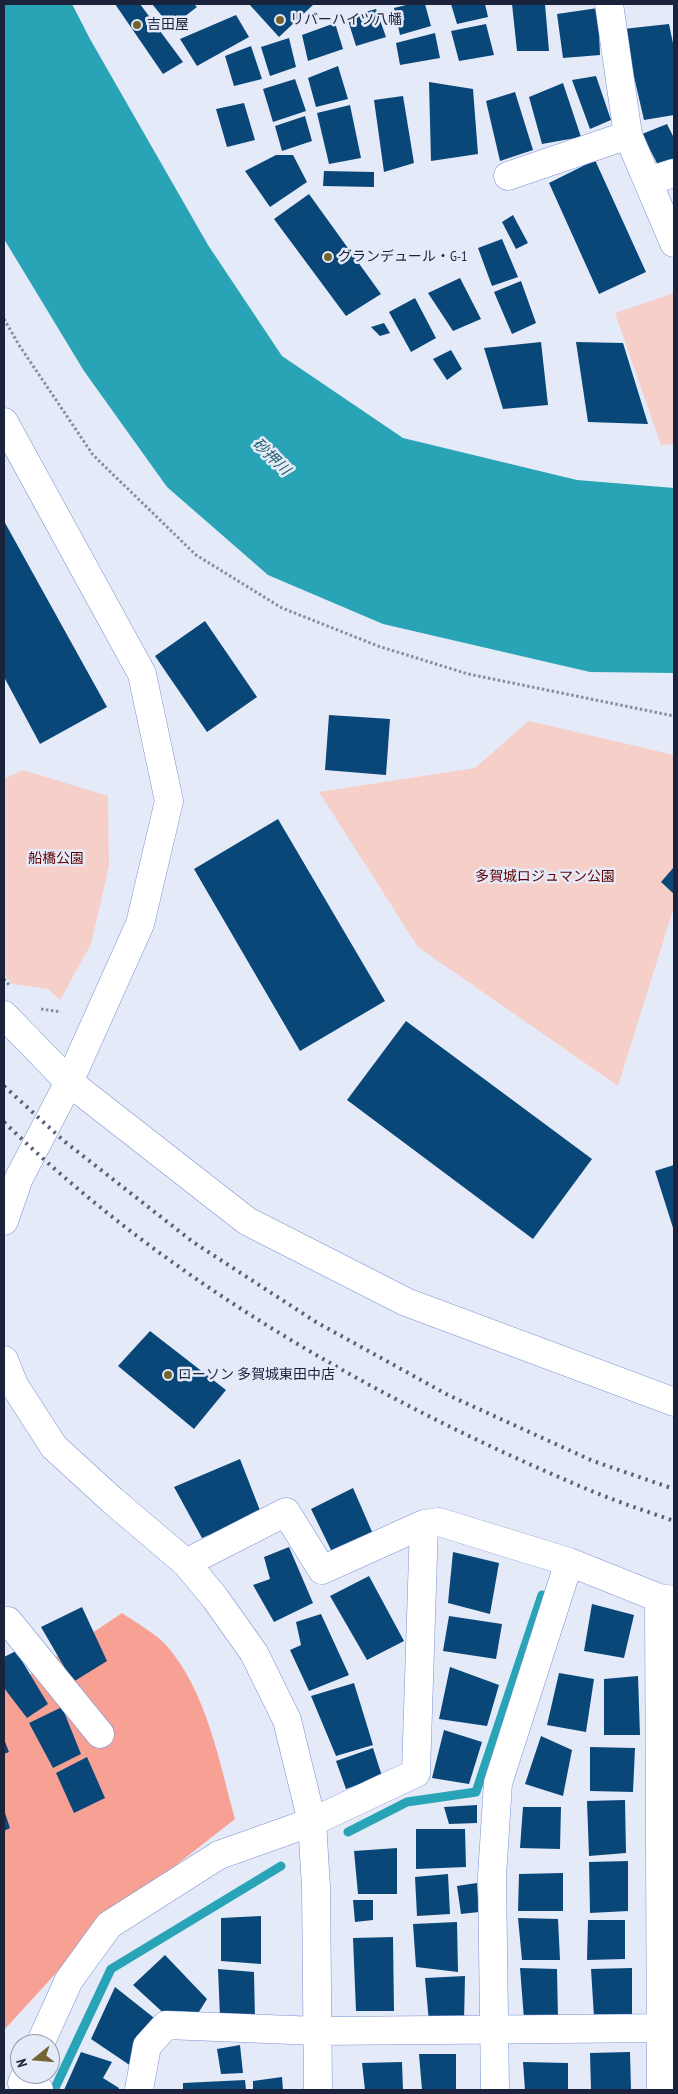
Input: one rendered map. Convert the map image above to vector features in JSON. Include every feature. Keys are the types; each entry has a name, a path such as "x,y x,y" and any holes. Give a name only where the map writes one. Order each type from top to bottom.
{"street":[{"path":"609,4 628,135 674,243"},
{"path":"508,176 628,135"},
{"path":"648,181 674,173"},
{"path":"4,422 142,674 169,800 140,924 69,1082 11,1171 4,1221"},
{"path":"4,1016 69,1082 248,1221 406,1302 674,1402"},
{"path":"4,1360 14,1385 54,1447 112,1500 186,1563 215,1598 258,1661 287,1720 312,1822 316,1887 318,2090"},
{"path":"186,1563 286,1512 322,1570 424,1524 439,1522 569,1562 667,1599 667,2028 661,2090"},
{"path":"45,2034 69,1980 108,1925 219,1855 312,1822 416,1773 424,1524"},
{"path":"495,2090 492,1876 498,1783 569,1562"},
{"path":"4,1623 8,1621 100,1734"},
{"path":"139,2090 147,2046 166,2025 318,2031 667,2028"},
{"path":"24,2084 39,2090"}],"path":[{"path":"4,319 19,345 93,455 196,555 282,608 378,646 468,674 674,716"}],"green space":[{"path":"674,293 674,444 661,445 615,313"},
{"name":"多賀城ロジュマン公園","path":"529,721 674,755 674,907 618,1086 418,947 319,792 475,768"},
{"name":"船橋公園","path":"23,770 108,796 109,866 91,944 60,1000 48,989 12,984 4,974 4,779"}],"shaded area":[{"path":"122,1613 151,1632 166,1645 192,1684 210,1728 235,1819 102,1923 4,2030 4,1692"}],"water":[{"name":"砂押川","path":"4,4 72,4 90,39 208,245 282,356 403,438 577,480 674,488 674,673 590,672 383,624 268,575 167,487 84,371 4,239"}],"building":[{"path":"115,4 140,4 183,62 163,74"},
{"path":"152,4 194,4 197,7 171,27"},
{"name":"リバーハイツ八幡","path":"249,4 314,4 279,37"},
{"path":"410,4 425,4 431,26 400,35 394,8"},
{"path":"451,4 485,4 488,17 457,24"},
{"path":"512,4 545,4 549,51 517,51"},
{"path":"598,8 600,55 563,58 557,14"},
{"path":"376,9 386,37 356,46 347,17"},
{"path":"236,15 249,37 197,66 180,39"},
{"path":"335,23 343,49 308,61 302,35"},
{"path":"486,24 494,55 459,61 451,31"},
{"path":"669,24 674,48 674,115 644,120 623,29"},
{"path":"435,33 440,58 400,65 396,43"},
{"path":"289,38 296,67 270,76 261,47"},
{"path":"251,46 262,79 234,86 225,56"},
{"path":"338,66 348,99 316,107 308,78"},
{"path":"596,76 611,120 590,129 572,80"},
{"path":"295,79 306,111 273,122 263,89"},
{"path":"429,82 473,89 478,154 431,161"},
{"path":"563,83 581,137 542,144 529,97"},
{"path":"515,92 533,150 500,161 486,101"},
{"path":"403,96 414,163 384,172 374,100"},
{"path":"244,103 255,140 227,147 216,109"},
{"path":"350,105 361,158 329,164 317,113"},
{"path":"305,116 312,141 282,151 275,126"},
{"path":"667,124 674,138 674,161 659,167 642,134"},
{"path":"276,155 293,155 307,182 270,207 245,171"},
{"path":"595,160 646,272 599,294 549,183"},
{"path":"324,171 374,172 374,187 323,186"},
{"name":"グランデュール・G-1","path":"309,194 381,294 346,316 274,219"},
{"path":"513,215 528,243 516,249 502,222"},
{"path":"502,239 518,277 492,286 478,248"},
{"path":"460,278 481,319 453,331 428,293"},
{"path":"521,281 536,323 512,334 494,292"},
{"path":"415,298 436,338 411,352 389,312"},
{"path":"384,323 390,333 380,336 371,327"},
{"path":"541,342 548,405 503,409 484,348"},
{"path":"576,342 623,343 648,424 588,422"},
{"path":"451,350 462,369 447,380 433,359"},
{"path":"4,521 107,707 40,744 4,677"},
{"path":"205,621 257,697 207,732 155,656"},
{"path":"329,715 390,719 386,775 325,770"},
{"path":"278,819 385,1001 300,1051 194,869"},
{"path":"674,867 674,894 661,882"},
{"path":"406,1021 592,1159 533,1239 347,1100"},
{"path":"674,1165 674,1231 655,1171"},
{"path":"150,1331 226,1390 194,1429 118,1366"},
{"path":"240,1459 261,1513 202,1538 174,1487"},
{"path":"353,1488 373,1534 333,1554 311,1509"},
{"path":"289,1547 313,1603 274,1622 253,1585 270,1579 264,1557"},
{"path":"453,1552 499,1563 490,1614 448,1603"},
{"path":"369,1576 404,1641 367,1660 330,1596"},
{"path":"592,1604 634,1615 624,1658 584,1651"},
{"path":"82,1607 107,1661 73,1682 41,1627"},
{"path":"321,1614 349,1675 309,1691 290,1650 301,1645 296,1622"},
{"path":"449,1616 502,1624 496,1659 443,1651"},
{"path":"16,1651 48,1704 27,1718 4,1688 4,1657"},
{"path":"450,1667 499,1685 487,1726 439,1719"},
{"path":"559,1673 594,1679 586,1732 547,1725"},
{"path":"638,1676 640,1735 604,1735 604,1679"},
{"path":"354,1683 373,1745 336,1756 311,1696"},
{"path":"62,1707 81,1754 53,1768 29,1723"},
{"path":"444,1730 482,1742 469,1784 432,1778"},
{"path":"541,1736 572,1750 563,1796 525,1784"},
{"path":"4,1739 9,1752 4,1754"},
{"path":"590,1747 635,1748 633,1792 590,1791"},
{"path":"373,1748 382,1776 346,1789 336,1761"},
{"path":"87,1757 105,1798 74,1813 56,1773"},
{"path":"625,1800 626,1853 589,1856 587,1801"},
{"path":"477,1805 477,1823 449,1824 444,1807"},
{"path":"523,1807 561,1807 560,1849 520,1848"},
{"path":"4,1810 10,1828 4,1831"},
{"path":"416,1829 465,1829 466,1867 416,1869"},
{"path":"397,1848 397,1894 358,1894 354,1851"},
{"path":"628,1861 628,1911 590,1913 589,1862"},
{"path":"563,1873 563,1911 518,1911 519,1874"},
{"path":"448,1874 450,1914 417,1916 415,1877"},
{"path":"477,1883 479,1912 461,1914 457,1886"},
{"path":"353,1900 373,1900 373,1920 355,1922"},
{"path":"261,1916 261,1964 221,1961 221,1918"},
{"path":"518,1918 558,1919 560,1960 522,1960"},
{"path":"588,1920 625,1920 625,1959 587,1960"},
{"path":"457,1922 458,1972 416,1967 413,1924"},
{"path":"393,1937 394,2011 356,2011 353,1938"},
{"path":"165,1955 207,1999 197,2015 169,2018 133,1985"},
{"path":"520,1968 557,1969 558,2020 524,2019"},
{"path":"632,1968 632,2015 594,2017 591,1969"},
{"path":"218,1969 254,1972 255,2020 220,2017"},
{"path":"465,1976 464,2021 429,2022 425,1978"},
{"path":"115,1987 158,2021 131,2066 91,2039"},
{"path":"240,2045 243,2073 221,2074 217,2049"},
{"path":"81,2052 112,2062 103,2078 119,2088 118,2090 64,2090"},
{"path":"630,2052 631,2090 591,2090 590,2053"},
{"path":"419,2054 456,2054 456,2090 422,2090"},
{"path":"402,2062 403,2090 365,2090 362,2063"},
{"path":"523,2062 568,2063 568,2090 525,2090"},
{"path":"282,2077 283,2090 253,2090 253,2081"},
{"path":"245,2080 246,2090 183,2090 183,2083"}],"waterway":[{"path":"348,1832 407,1802 476,1792 542,1595"},
{"path":"54,2090 111,1969 281,1866"}],"railway":[{"path":"4,1086 64,1141 193,1242 316,1322 448,1395 593,1461 674,1489"},
{"path":"4,1122 67,1179 133,1233 203,1284 276,1331 350,1374 504,1453 593,1492 674,1521"}],"place":[{"name":"リバーハイツ八幡","path":"280,20"},
{"name":"吉田屋","path":"137,25"},
{"name":"グランデュール・G-1","path":"328,257"},
{"name":"ローソン 多賀城東田中店","path":"168,1375"}]}
